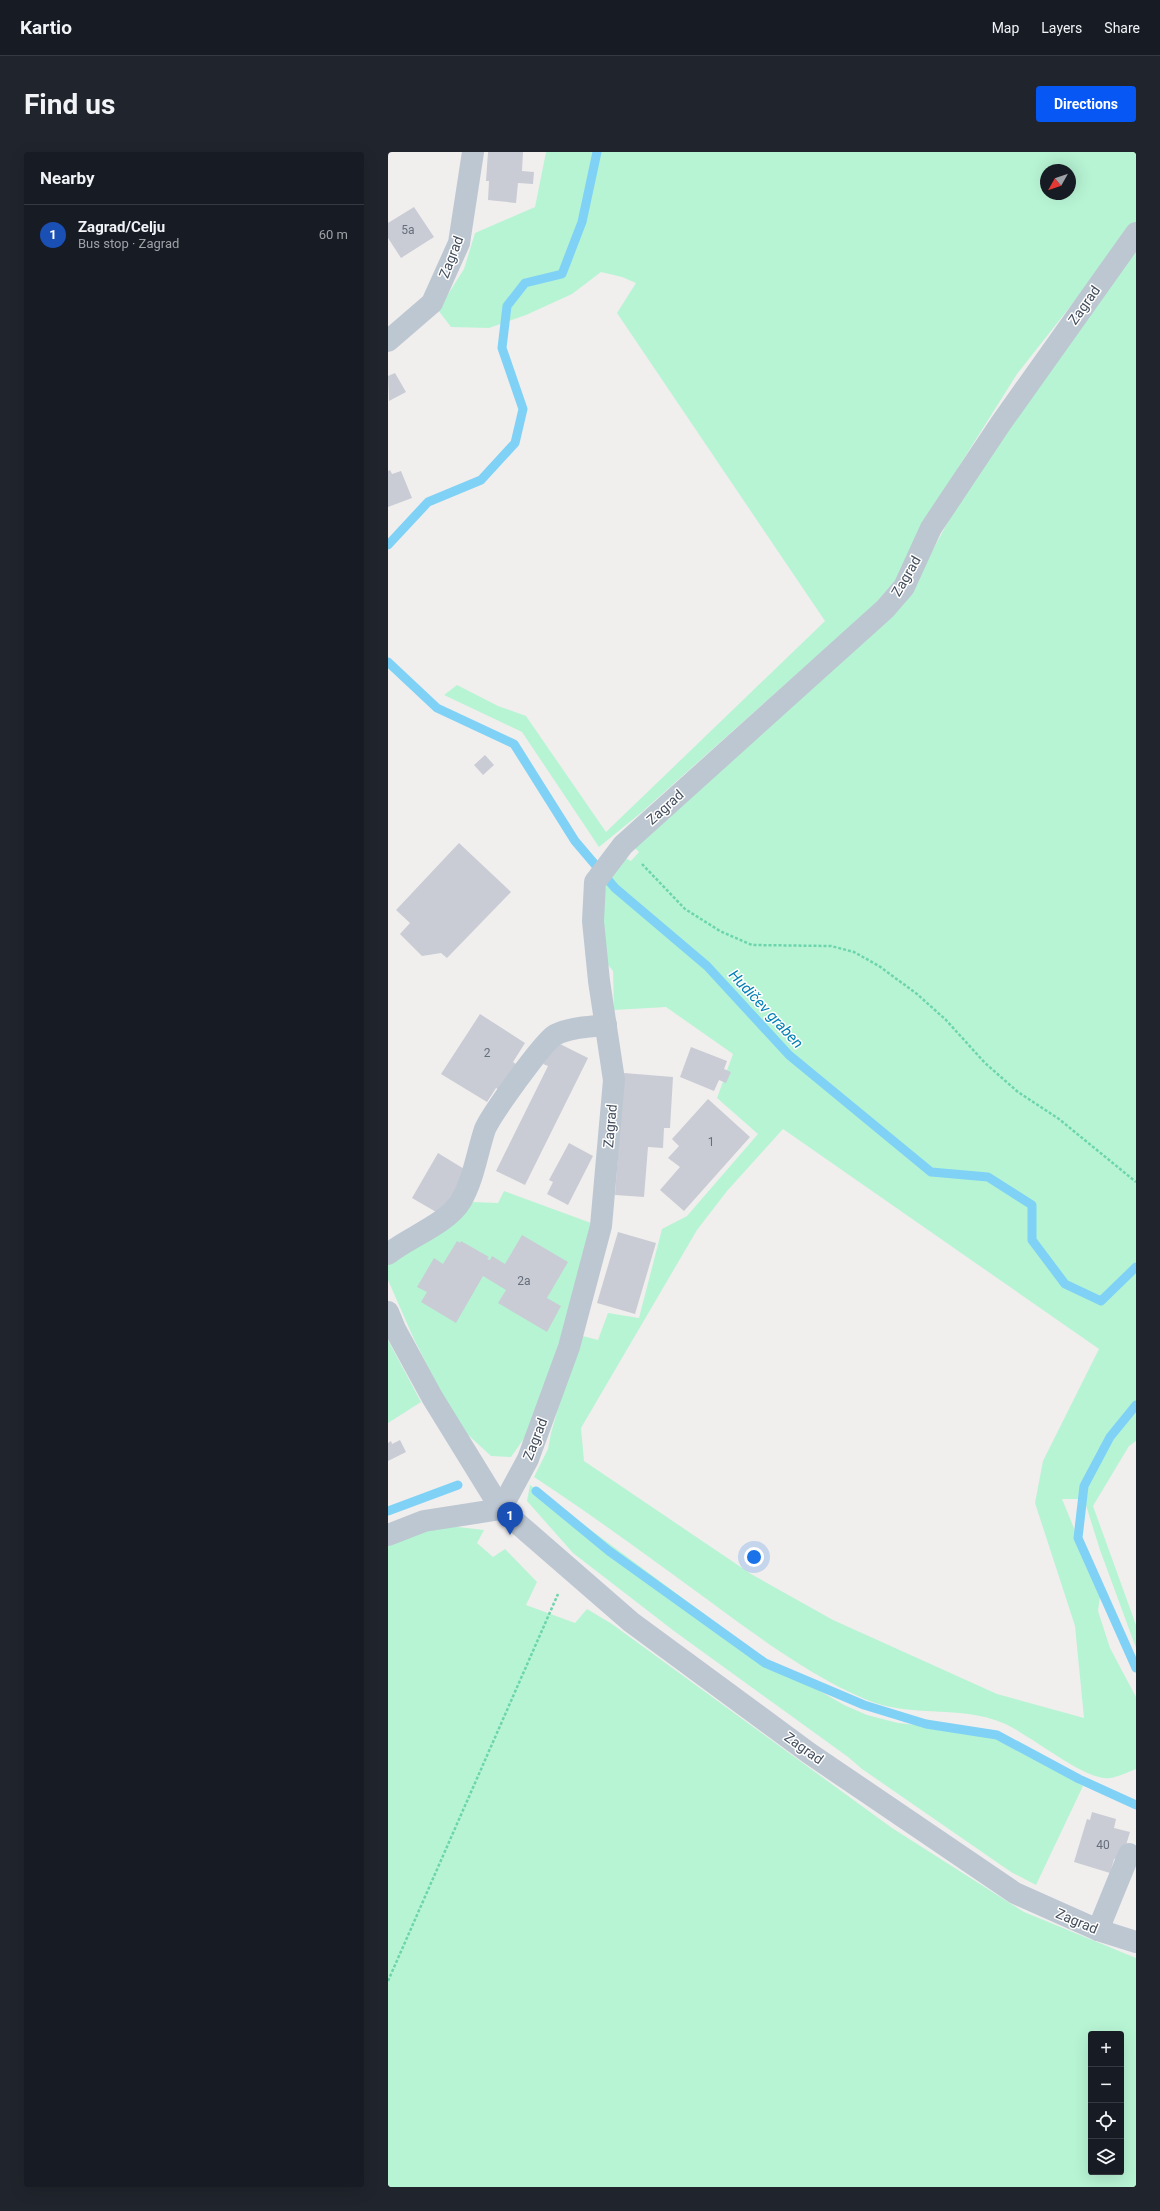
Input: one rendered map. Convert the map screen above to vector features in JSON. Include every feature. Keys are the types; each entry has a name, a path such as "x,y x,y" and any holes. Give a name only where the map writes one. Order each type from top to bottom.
{"street":[{"name":"Zagrad","path":"388,341 432,303 447,270 459,243 473,152"},
{"name":"Zagrad","path":"501,1509 528,1459 570,1347 601,1226 614,1080 593,921 595,882 619,851 885,609 904,587 931,528 997,429 1136,233"},
{"path":"388,1254 398,1246 438,1222 460,1202 475,1169 486,1128 539,1050 555,1035 579,1028 606,1025"},
{"name":"Zagrad","path":"388,1312 395,1329 432,1397 501,1509 631,1622 809,1753 1015,1893 1098,1930 1136,1942"},
{"path":"388,1535 424,1521 501,1509"},
{"path":"1098,1930 1129,1854"}],"path":[{"path":"619,851 686,909 720,932 752,945 831,946 854,952 879,966 918,994 946,1020 985,1063 1018,1092 1059,1119 1136,1182"},
{"path":"388,1982 569,1568"}],"green space":[{"path":"546,152 1136,152 1136,223 1017,374 924,522 904,571 874,605 642,812 599,847 522,732 444,695 457,685 498,706 526,716 606,832 825,621 617,313 636,283 622,277 601,272 572,294 526,315 489,328 451,327 438,310 464,269 475,233 535,207"},
{"path":"1136,249 1136,1441 1129,1446 1093,1506 1136,1625 1136,1648 1100,1550 1084,1499 1062,1499 1076,1533 1082,1539 1102,1583 1098,1611 1110,1648 1136,1697 1136,1769 1120,1776 1110,1778 1100,1777 1072,1765 1014,1728 1003,1723 970,1714 901,1709 884,1705 867,1700 826,1680 768,1643 602,1523 534,1477 548,1449 551,1433 579,1335 598,1340 608,1313 639,1318 662,1229 687,1216 758,1134 717,1098 733,1054 666,1007 614,1010 613,971 604,960 595,925 611,867 622,856 631,861 639,852 635,848 908,595 949,520 1001,435","holes":["783,1129 1099,1349 1043,1461 1035,1503 1075,1626 1084,1718 997,1694 833,1620 751,1574 584,1461 581,1428 697,1230 727,1191"]},
{"path":"504,1191 591,1223 583,1271 530,1430 511,1457 491,1456 467,1434 444,1399 413,1337 388,1280 388,1264 453,1221 473,1202 498,1203"},
{"path":"388,1340 421,1402 388,1423"},
{"path":"530,1485 765,1659 844,1705 867,1715 898,1723 952,1729 969,1728 998,1735 1083,1786 1036,1885 1011,1872 862,1769 848,1757 674,1631 573,1553 527,1501"},
{"path":"441,1525 484,1530 477,1543 493,1557 505,1549 537,1582 526,1605 575,1623 587,1609 612,1624 892,1828 1024,1912 1136,1958 1136,2187 388,2187 388,1546 415,1531"}],"building":[{"path":"488,152 523,152 522,171 534,172 533,184 518,183 516,203 488,200 489,181 486,181"},
{"path":"414,207 434,237 401,258 388,238 388,223"},
{"path":"395,373 406,392 389,401 388,376"},
{"path":"390,470 392,474 401,471 412,498 388,507 388,471"},
{"path":"485,755 494,765 483,775 474,765"},
{"path":"459,843 511,892 447,958 441,953 422,956 400,934 410,923 396,910"},
{"path":"480,1014 525,1043 513,1062 522,1068 505,1093 496,1088 487,1102 441,1074"},
{"path":"554,1041 588,1058 525,1185 496,1171 548,1066 543,1064"},
{"path":"691,1047 727,1061 724,1069 731,1072 726,1083 719,1080 714,1091 680,1077"},
{"path":"624,1073 673,1077 670,1128 664,1128 663,1148 648,1147 644,1197 615,1195"},
{"path":"708,1099 750,1137 684,1211 660,1190 680,1167 668,1158 679,1146 672,1139"},
{"path":"569,1143 593,1156 568,1205 547,1194 553,1182 549,1180"},
{"path":"438,1153 469,1172 443,1216 412,1198"},
{"path":"618,1232 656,1243 635,1314 597,1303"},
{"path":"522,1235 568,1262 547,1298 561,1306 547,1332 498,1303 506,1290 483,1276 456,1323 421,1302 427,1292 417,1287 434,1258 443,1264 457,1241 460,1243 461,1241 489,1257 487,1259 490,1260 492,1256 505,1264"},
{"path":"400,1440 406,1452 388,1461 388,1443 391,1441 392,1444"},
{"path":"1092,1812 1116,1819 1114,1828 1130,1832 1122,1858 1114,1859 1110,1873 1074,1862 1087,1819 1090,1820"}],"waterway":[{"name":"Hudičev graben","path":"388,545 428,502 481,480 515,443 523,409 502,348 507,306 525,283 562,274 582,222 597,152"},
{"name":"Hudičev graben","path":"388,662 437,708 514,744 575,841 615,888 707,966 789,1055 931,1172 988,1177 1032,1205 1032,1240 1065,1284 1101,1301 1136,1267"},
{"name":"Hudičev graben","path":"1136,1405 1110,1437 1084,1486 1078,1538 1136,1668"},
{"path":"388,1511 458,1485"},
{"path":"536,1491 609,1551 765,1663 864,1705 926,1724 997,1735 1079,1779 1136,1805"}],"place":[{"name":"Zagrad/Celju","path":"510,1535"}]}
